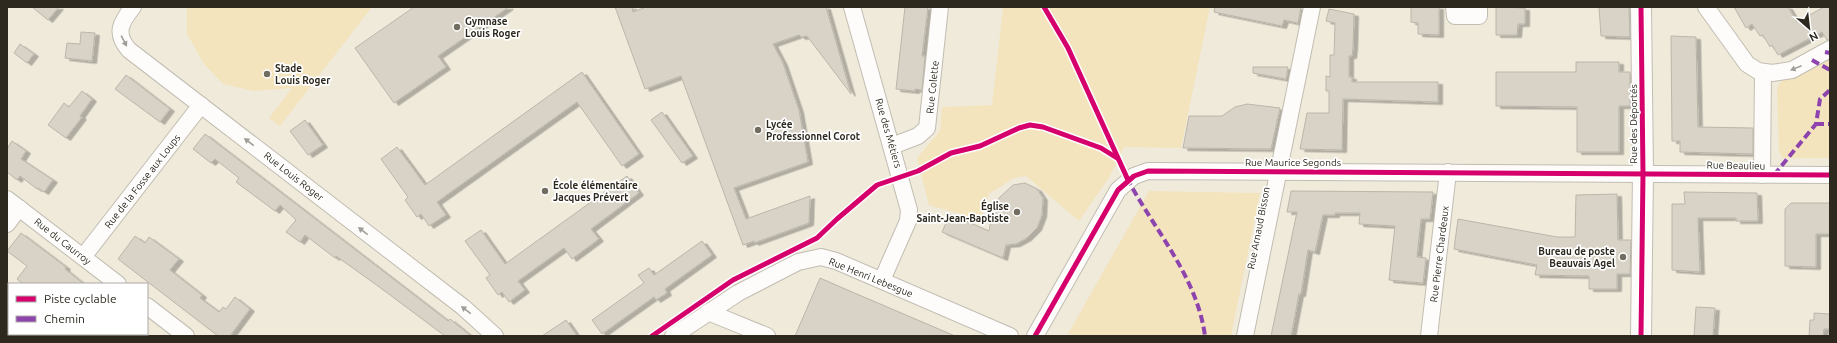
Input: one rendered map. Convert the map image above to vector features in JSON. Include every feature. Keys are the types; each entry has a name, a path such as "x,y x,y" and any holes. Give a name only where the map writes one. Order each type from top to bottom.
{"street":[{"name":"Rue Louis Roger","path":"133,7 121,25 121,38 134,54 463,308 495,336"},
{"name":"Rue des Métiers","path":"852,7 907,198 909,215 882,280"},
{"name":"Rue Colette","path":"892,146 918,136 927,128 940,7"},
{"name":"Rue Arnaud Bisson","path":"1245,336 1312,7"},
{"path":"1454,7 1455,16 1479,16 1479,7"},
{"name":"Rue des Déportés","path":"1641,7 1643,173 1641,336"},
{"path":"1706,7 1747,64 1752,68 1763,72 1792,70 1830,49"},
{"path":"1762,174 1763,72"},
{"name":"Rue de la Fosse aux Loups","path":"83,257 201,105"},
{"name":"Rue Maurice Segonds","path":"1035,336 1118,190 1128,180 1141,173 1156,170 1643,173"},
{"name":"Rue Pierre Chardeaux","path":"1429,336 1448,172"},
{"name":"Rue Beaulieu","path":"1643,173 1830,175"},
{"path":"7,224 13,203"},
{"name":"Rue du Caurroy","path":"13,203 117,283"},
{"name":"Rue Henri Lebesgue","path":"678,335 708,312 747,288 798,262 810,258 821,257 831,259 882,280 1010,336"},
{"path":"148,307 186,336"},
{"path":"708,312 767,336"}],"shaded area":[{"name":"Stade Louis Roger","path":"187,7 372,7 280,126 269,118 292,88 254,91 223,84 204,64 187,34"},
{"path":"1003,7 1210,7 1181,148 1124,147 1110,176 1079,221 1026,176 1014,178 989,194 981,220 929,205 917,158 940,131 942,107 992,105"},
{"path":"1830,59 1830,158 1783,158 1779,152 1777,88 1782,80 1807,72"},
{"path":"1149,191 1260,193 1231,336 1082,336 1068,334"}],"building":[{"path":"32,7 59,7 48,20"},
{"path":"414,7 509,7 438,56 446,67 394,103 355,48"},
{"path":"615,7 632,7 633,12 646,7 826,7 851,94 807,36 801,37 799,35 773,44 783,63 799,110 808,162 734,188 746,219 810,196 809,223 754,243 754,241 743,245 681,76 645,89"},
{"path":"905,7 928,7 922,56 925,56 922,90 915,89 915,91 896,89"},
{"path":"1215,7 1301,7 1298,23 1284,20 1282,26 1214,12"},
{"path":"1411,7 1439,7 1439,35 1418,34 1418,23 1411,22"},
{"path":"1496,7 1525,8 1525,24 1518,24 1517,35 1496,35"},
{"path":"1599,7 1629,7 1630,37 1601,36"},
{"path":"1734,7 1788,7 1797,22 1824,7 1830,7 1830,40 1827,40 1822,32 1778,55 1772,45 1770,47 1763,35 1760,36 1752,24 1746,28"},
{"path":"1329,9 1354,14 1353,48 1352,56 1349,56 1349,77 1352,77 1352,82 1438,82 1438,102 1343,99 1342,150 1300,149 1307,113 1329,113 1329,91 1326,91 1326,76 1330,77 1330,55 1334,55 1335,23 1326,21"},
{"path":"81,32 95,33 92,61 65,58 67,43 80,44"},
{"path":"1671,36 1696,37 1698,127 1753,128 1753,154 1680,152 1680,141 1672,141"},
{"path":"20,44 34,54 27,63 14,53"},
{"path":"1576,62 1619,62 1619,72 1630,72 1630,106 1619,106 1619,152 1577,152 1577,107 1496,106 1496,72 1576,72"},
{"path":"1253,67 1288,67 1286,79 1253,73"},
{"path":"582,72 639,154 622,166 577,102 437,202 446,215 429,226 421,214 417,217 405,200 408,197 381,159 397,147 425,185"},
{"path":"126,75 170,109 160,122 115,89"},
{"path":"82,91 92,99 80,116 82,117 66,138 48,125 64,103 69,107"},
{"path":"1247,104 1280,108 1271,149 1183,148 1189,116 1222,116 1235,107"},
{"path":"662,112 693,156 682,163 651,120"},
{"path":"305,120 323,145 308,155 290,131"},
{"path":"205,134 448,321 450,319 471,336 445,336 378,286 336,256 335,258 305,235 300,242 286,232 296,220 280,205 275,211 236,182 239,178 215,159 211,163 193,149"},
{"path":"12,141 26,151 21,159 53,180 44,192 38,188 37,189 20,176 17,180 7,172 7,149"},
{"path":"627,176 639,193 591,229 599,239 572,259 564,248 518,281 525,290 509,302 502,292 498,295 486,278 490,275 465,241 481,230 505,264"},
{"name":"Église Saint-Jean-Baptiste","path":"1025,183 1037,189 1043,198 1042,215 1037,228 1027,238 1016,244 1006,245 1003,258 942,232 950,214 989,231 993,209 999,198 1013,185"},
{"path":"1291,191 1433,192 1430,219 1421,219 1417,257 1426,258 1423,283 1389,280 1395,226 1359,224 1360,213 1335,213 1335,215 1323,215 1315,252 1308,250 1301,294 1299,294 1291,336 1271,336 1297,212 1287,212"},
{"path":"1684,192 1757,193 1758,221 1736,221 1736,218 1698,218 1700,272 1672,270 1672,204 1685,204"},
{"path":"1617,194 1618,240 1631,240 1630,274 1617,274 1617,289 1589,289 1589,276 1535,275 1537,265 1454,249 1458,219 1557,237 1575,237 1576,195"},
{"path":"1791,203 1830,203 1830,234 1816,234 1816,267 1785,266 1785,209"},
{"path":"21,233 66,267 65,269 83,283 22,283 17,279 27,266 7,251"},
{"path":"135,236 145,243 149,237 179,259 170,270 202,295 200,298 219,312 223,307 226,309 235,297 250,309 230,336 218,336 118,259"},
{"path":"702,241 712,255 665,289 667,293 656,300 654,297 602,334 592,320 644,283 638,275 649,268 654,275"},
{"path":"820,278 845,289 955,336 795,336"},
{"path":"1696,307 1715,308 1713,336 1694,336"},
{"path":"1814,313 1830,314 1830,329 1824,329 1823,336 1809,336 1810,320 1814,320"},
{"path":"566,320 577,336 542,336"}],"marked path":[{"path":"1825,52 1830,53"},
{"path":"1812,60 1830,70"},
{"path":"1774,175 1816,124 1820,99 1830,90"},
{"path":"1816,124 1830,124"},
{"path":"1127,178 1184,273 1193,293 1205,336"}],"cycle path":[{"path":"1044,7 1068,48 1128,180"},
{"path":"1641,7 1643,173 1641,336"},
{"path":"652,336 733,280 817,238 877,185 918,171 951,153 980,146 1019,128 1030,125 1043,127 1101,148 1117,158"},
{"path":"1035,336 1118,190 1134,176 1148,171 1830,175"}],"place":[{"name":"Gymnase Louis Roger","path":"457,27"},
{"name":"Stade Louis Roger","path":"267,74"},
{"name":"Lycée Professionnel Corot","path":"758,130"},
{"name":"École élémentaire Jacques Prévert","path":"545,191"},
{"name":"Église Saint-Jean-Baptiste","path":"1017,212"},
{"name":"Bureau de poste Beauvais Agel","path":"1623,257"}]}
